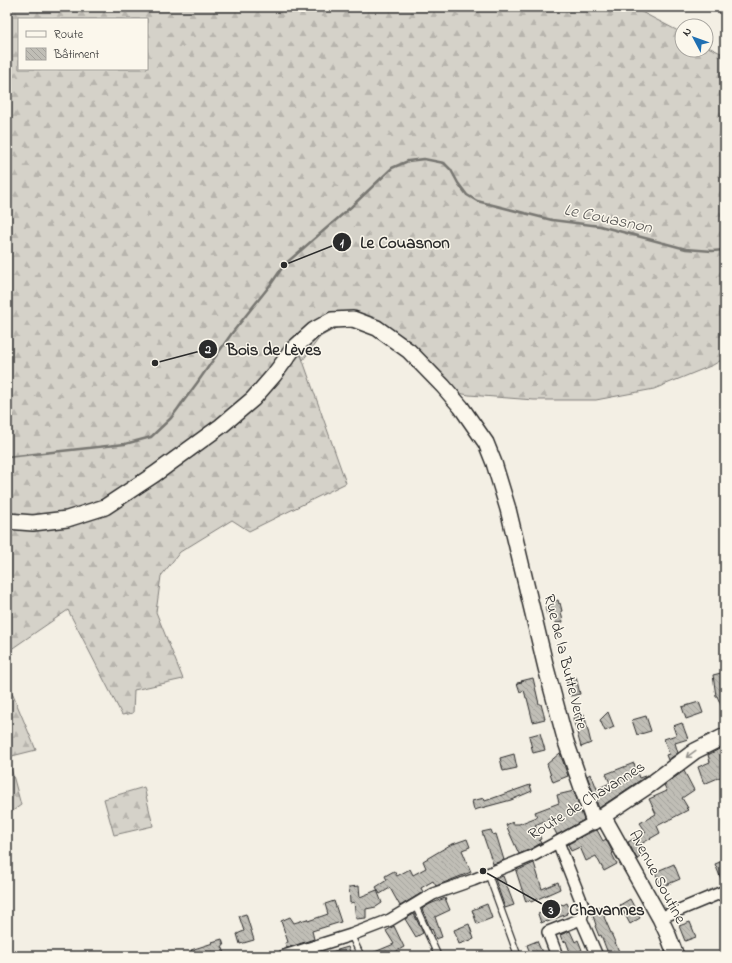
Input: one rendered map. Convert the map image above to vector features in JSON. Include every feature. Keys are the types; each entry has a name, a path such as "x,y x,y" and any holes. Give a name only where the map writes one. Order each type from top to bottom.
{"street":[{"name":"Rue de la Butte Verte","path":"7,521 33,524 67,519 105,507 155,474 221,426 253,398 274,375 293,349 314,330 332,320 353,319 377,328 409,352 443,386 461,407 486,443 494,463 508,509 546,668 569,750 598,819"},
{"name":"Route de Chavannes","path":"284,956 351,935 390,920 433,894 534,855 598,819 695,751 725,736"},
{"name":"Avenue Soutine","path":"598,819 660,918 676,956"},
{"path":"558,842 584,908 580,919 597,956"},
{"path":"660,918 725,891"},
{"path":"557,956 548,932 580,919"}],"lane":[{"path":"488,874 518,956"},
{"path":"414,905 438,956"},
{"path":"351,935 361,956"}],"green space":[{"path":"7,7 632,7 674,29 674,58 714,58 714,50 725,54 725,358 713,365 654,389 596,400 534,400 469,395 453,392 355,313 296,341 346,483 249,531 232,520 180,552 161,576 156,612 183,679 134,690 133,713 122,715 68,610 7,652"},
{"path":"354,323 354,327 338,327 320,337 303,360 299,350 334,324"},
{"path":"7,681 36,750 8,757 21,805 7,815"},
{"path":"144,787 153,826 114,835 104,799"}],"building":[{"path":"558,600 562,611 563,622 556,623 554,613 547,614 545,607 552,605 552,602"},
{"path":"725,672 725,714 716,696 713,675"},
{"path":"576,677 580,694 570,696 566,679"},
{"path":"533,678 539,704 541,704 545,719 533,722 524,690 520,692 517,683"},
{"path":"699,702 703,713 686,719 682,707"},
{"path":"608,712 614,727 605,731 600,720"},
{"path":"584,714 591,743 581,747 573,718"},
{"path":"646,716 651,731 637,735 632,720"},
{"path":"682,723 688,739 675,743 678,753 668,760 666,755 669,754 664,739 676,735 673,726"},
{"path":"540,733 545,750 533,753 529,736"},
{"path":"725,746 725,775 704,784 698,767 710,762 708,755"},
{"path":"560,753 568,776 553,782 547,764"},
{"path":"514,754 517,768 503,771 500,758"},
{"path":"634,763 639,778 648,775 599,808 587,776 590,774 597,789 610,783 606,774"},
{"path":"684,771 694,790 682,798 688,810 657,826 660,833 641,844 646,854 637,859 628,842 646,832 640,823 656,814 649,799 667,791 664,785"},
{"path":"530,785 532,791 511,800 474,810 472,801 484,798 485,801"},
{"path":"574,791 584,820 557,835 549,819 535,825 541,839 539,840 541,843 519,854 506,825 513,822 513,824 519,824 537,817 535,812 559,803 557,795"},
{"path":"491,830 493,835 496,834 504,860 493,864 482,832"},
{"path":"597,830 603,841 606,839 617,864 604,871 596,856 586,861 580,847 571,851 568,844"},
{"path":"467,839 470,847 462,850 471,872 436,886 433,881 421,888 423,892 400,906 390,888 380,894 376,887 387,880 385,876 394,871 397,876 410,869 413,875 426,868 423,861 450,845"},
{"path":"725,860 725,884 723,884 715,864"},
{"path":"534,863 542,889 558,882 560,889 531,902 530,900 526,902 516,871"},
{"path":"674,864 680,879 661,887 655,872"},
{"path":"503,876 514,905 505,908 495,879"},
{"path":"359,886 360,897 377,890 382,903 376,907 366,909 366,918 356,919 354,902 350,903 349,887"},
{"path":"445,898 450,910 435,917 442,937 436,939 422,909"},
{"path":"630,899 640,918 630,924 620,905"},
{"path":"334,901 341,922 312,931 314,939 287,948 285,943 288,942 281,921 290,917 294,923 307,919 308,921 328,914 325,904"},
{"path":"567,903 570,911 566,913 567,914 541,923 538,914"},
{"path":"487,904 492,918 477,924 472,910"},
{"path":"601,906 605,916 604,917 621,956 609,956 601,935 599,936 595,926 596,925 591,910"},
{"path":"246,914 254,940 240,944 237,934 244,931 239,916"},
{"path":"414,914 423,933 416,937 405,919"},
{"path":"690,922 696,937 685,941 679,926"},
{"path":"469,924 474,939 459,944 454,930"},
{"path":"394,926 404,947 388,956 365,956 394,944 386,931"},
{"path":"570,931 575,942 578,940 582,950 571,955 566,941 563,942 560,935"},
{"path":"222,939 224,946 222,946 226,956 193,956 191,950"},
{"path":"537,941 544,956 531,956 527,945"},
{"path":"348,947 352,956 325,956 324,954"}],"waterway":[{"name":"Le Couasnon","path":"7,457 125,444 151,437 171,418 232,333 271,284 284,265 351,207 392,168 408,161 424,159 444,163 451,170 467,195 477,201 552,220 600,226 686,249 712,251 725,250"}],"place":[{"name":"Le Couasnon","path":"284,265"},
{"name":"Bois de Lèves","path":"155,363"},
{"name":"Chavannes","path":"483,871"}]}
